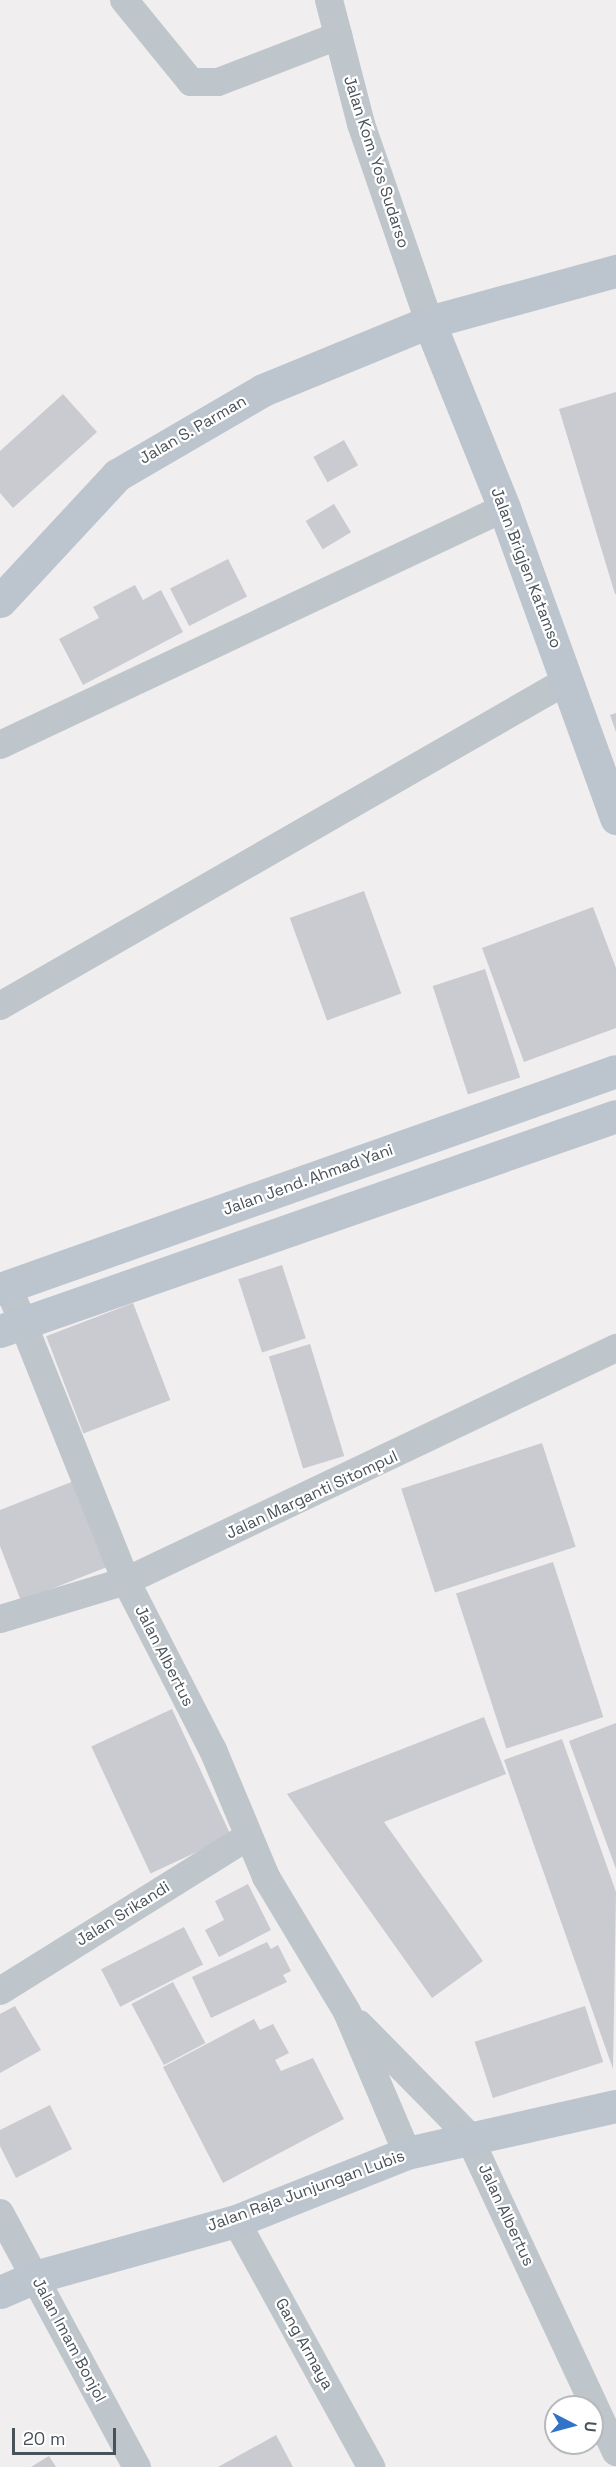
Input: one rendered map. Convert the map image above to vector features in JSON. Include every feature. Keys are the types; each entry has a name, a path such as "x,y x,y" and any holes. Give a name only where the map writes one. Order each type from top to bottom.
{"street":[{"path":"124,0 191,82 218,82 338,36"},
{"name":"Jalan Kom. Yos Sudarso","path":"329,0 361,124 429,322"},
{"name":"Jalan S. Parman","path":"0,601 117,475 263,390 429,322 616,271"},
{"name":"Jalan Brigjen Katamso","path":"429,322 504,508 616,818"},
{"path":"0,744 504,508"},
{"path":"0,1006 568,680"},
{"name":"Jalan Jend. Ahmad Yani","path":"4,1288 616,1071"},
{"path":"12,1327 616,1116"},
{"name":"Jalan Albertus","path":"4,1288 12,1327 126,1581 213,1750 247,1837 347,2012 407,2153"},
{"name":"Jalan Marganti Sitompul","path":"0,1619 126,1581 616,1348"},
{"name":"Jalan Srikandi","path":"0,1991 247,1837"},
{"name":"Jalan Albertus","path":"347,2012 468,2135 616,2452"},
{"name":"Jalan Raja Junjungan Lubis","path":"0,2292 34,2277 236,2221 407,2153 468,2135 616,2106"},
{"name":"Jalan Imam Bonjol","path":"0,2213 137,2467"},
{"name":"Gang Armaya","path":"236,2221 371,2467"}],"building":[{"path":"616,392 616,594 615,594 559,409"},
{"path":"63,394 97,432 13,508 0,493 0,451"},
{"path":"344,440 358,465 327,482 313,457"},
{"path":"334,504 351,532 323,549 306,521"},
{"path":"228,559 247,596 189,626 170,589"},
{"path":"135,585 143,600 161,590 183,632 83,685 59,639 99,618 93,607"},
{"path":"616,713 616,732 610,715"},
{"path":"364,891 401,993 327,1020 290,918"},
{"path":"593,907 616,968 616,1028 524,1062 482,948"},
{"path":"485,969 520,1077 468,1094 433,986"},
{"path":"282,1265 306,1338 262,1352 238,1279"},
{"path":"133,1303 170,1400 83,1433 46,1336"},
{"path":"310,1344 344,1456 303,1468 269,1357"},
{"path":"542,1443 576,1547 435,1592 401,1489"},
{"path":"74,1481 107,1567 21,1601 0,1546 0,1510"},
{"path":"553,1562 603,1717 506,1749 456,1594"},
{"path":"172,1709 231,1836 151,1873 91,1747"},
{"path":"484,1717 506,1774 384,1822 483,1961 432,1998 287,1794"},
{"path":"616,1723 616,1869 569,1741"},
{"path":"562,1739 616,1892 613,2069 504,1760"},
{"path":"248,1884 271,1930 219,1957 205,1930 224,1920 215,1901"},
{"path":"184,1927 203,1964 120,2007 101,1969"},
{"path":"267,1942 271,1949 278,1945 291,1971 283,1975 287,1982 211,2018 192,1977"},
{"path":"173,1982 205,2043 164,2065 132,2004"},
{"path":"15,2006 41,2050 0,2073 0,2014"},
{"path":"585,2006 603,2062 493,2098 475,2042"},
{"path":"254,2019 260,2030 273,2024 289,2053 275,2060 281,2071 313,2058 344,2119 223,2183 163,2067"},
{"path":"50,2105 72,2149 16,2178 0,2146 0,2130"},
{"path":"276,2435 293,2467 218,2467"},
{"path":"49,2456 56,2467 31,2467"}]}
